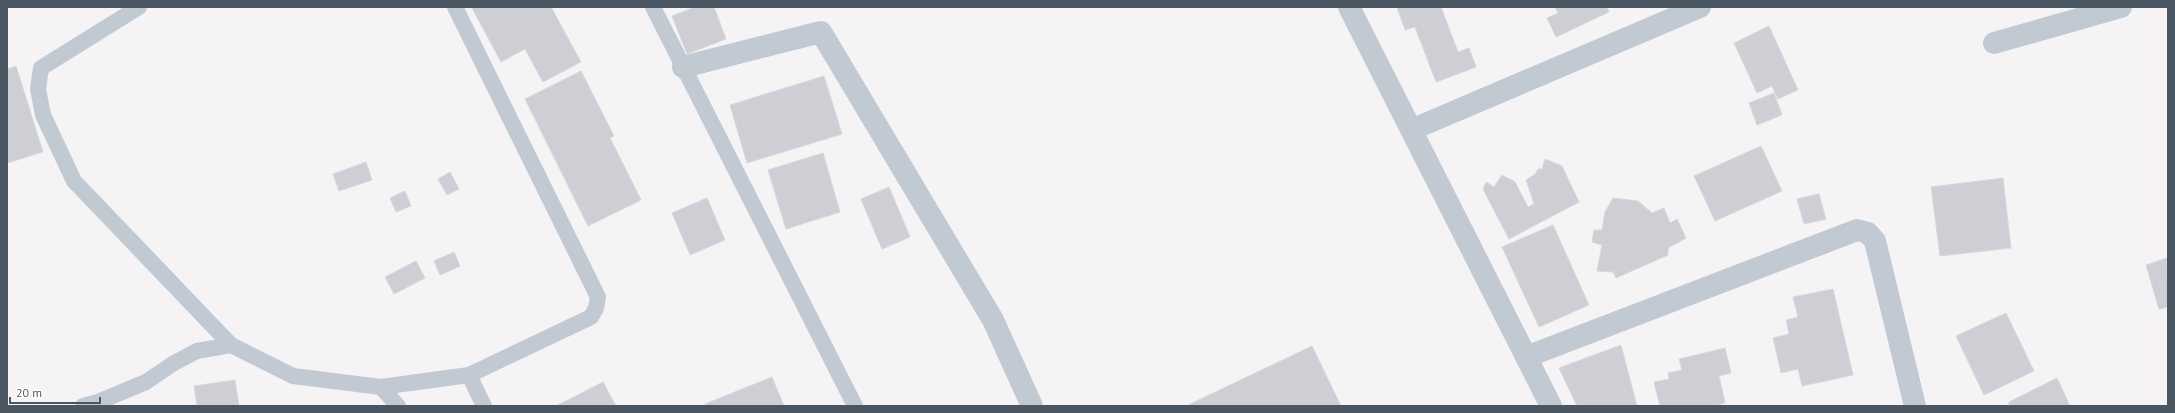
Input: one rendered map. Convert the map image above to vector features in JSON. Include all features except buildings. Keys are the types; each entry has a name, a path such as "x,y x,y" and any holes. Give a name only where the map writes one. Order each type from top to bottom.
{"street":[{"path":"1349,7 1551,406"},
{"path":"1411,130 1700,7"},
{"path":"1994,43 2121,7"},
{"path":"684,67 821,32 993,320 1032,406"},
{"path":"1526,357 1857,230 1868,233 1875,240 1915,406"}],"lane":[{"path":"139,7 41,68 38,89 43,115 74,180 231,345 293,376 381,387 469,375 591,317 596,308 598,297 455,7"},
{"path":"653,7 855,406"},
{"path":"83,406 98,402 146,382 174,363 197,351 231,345"},
{"path":"469,375 484,406"},
{"path":"381,387 398,406"}]}
